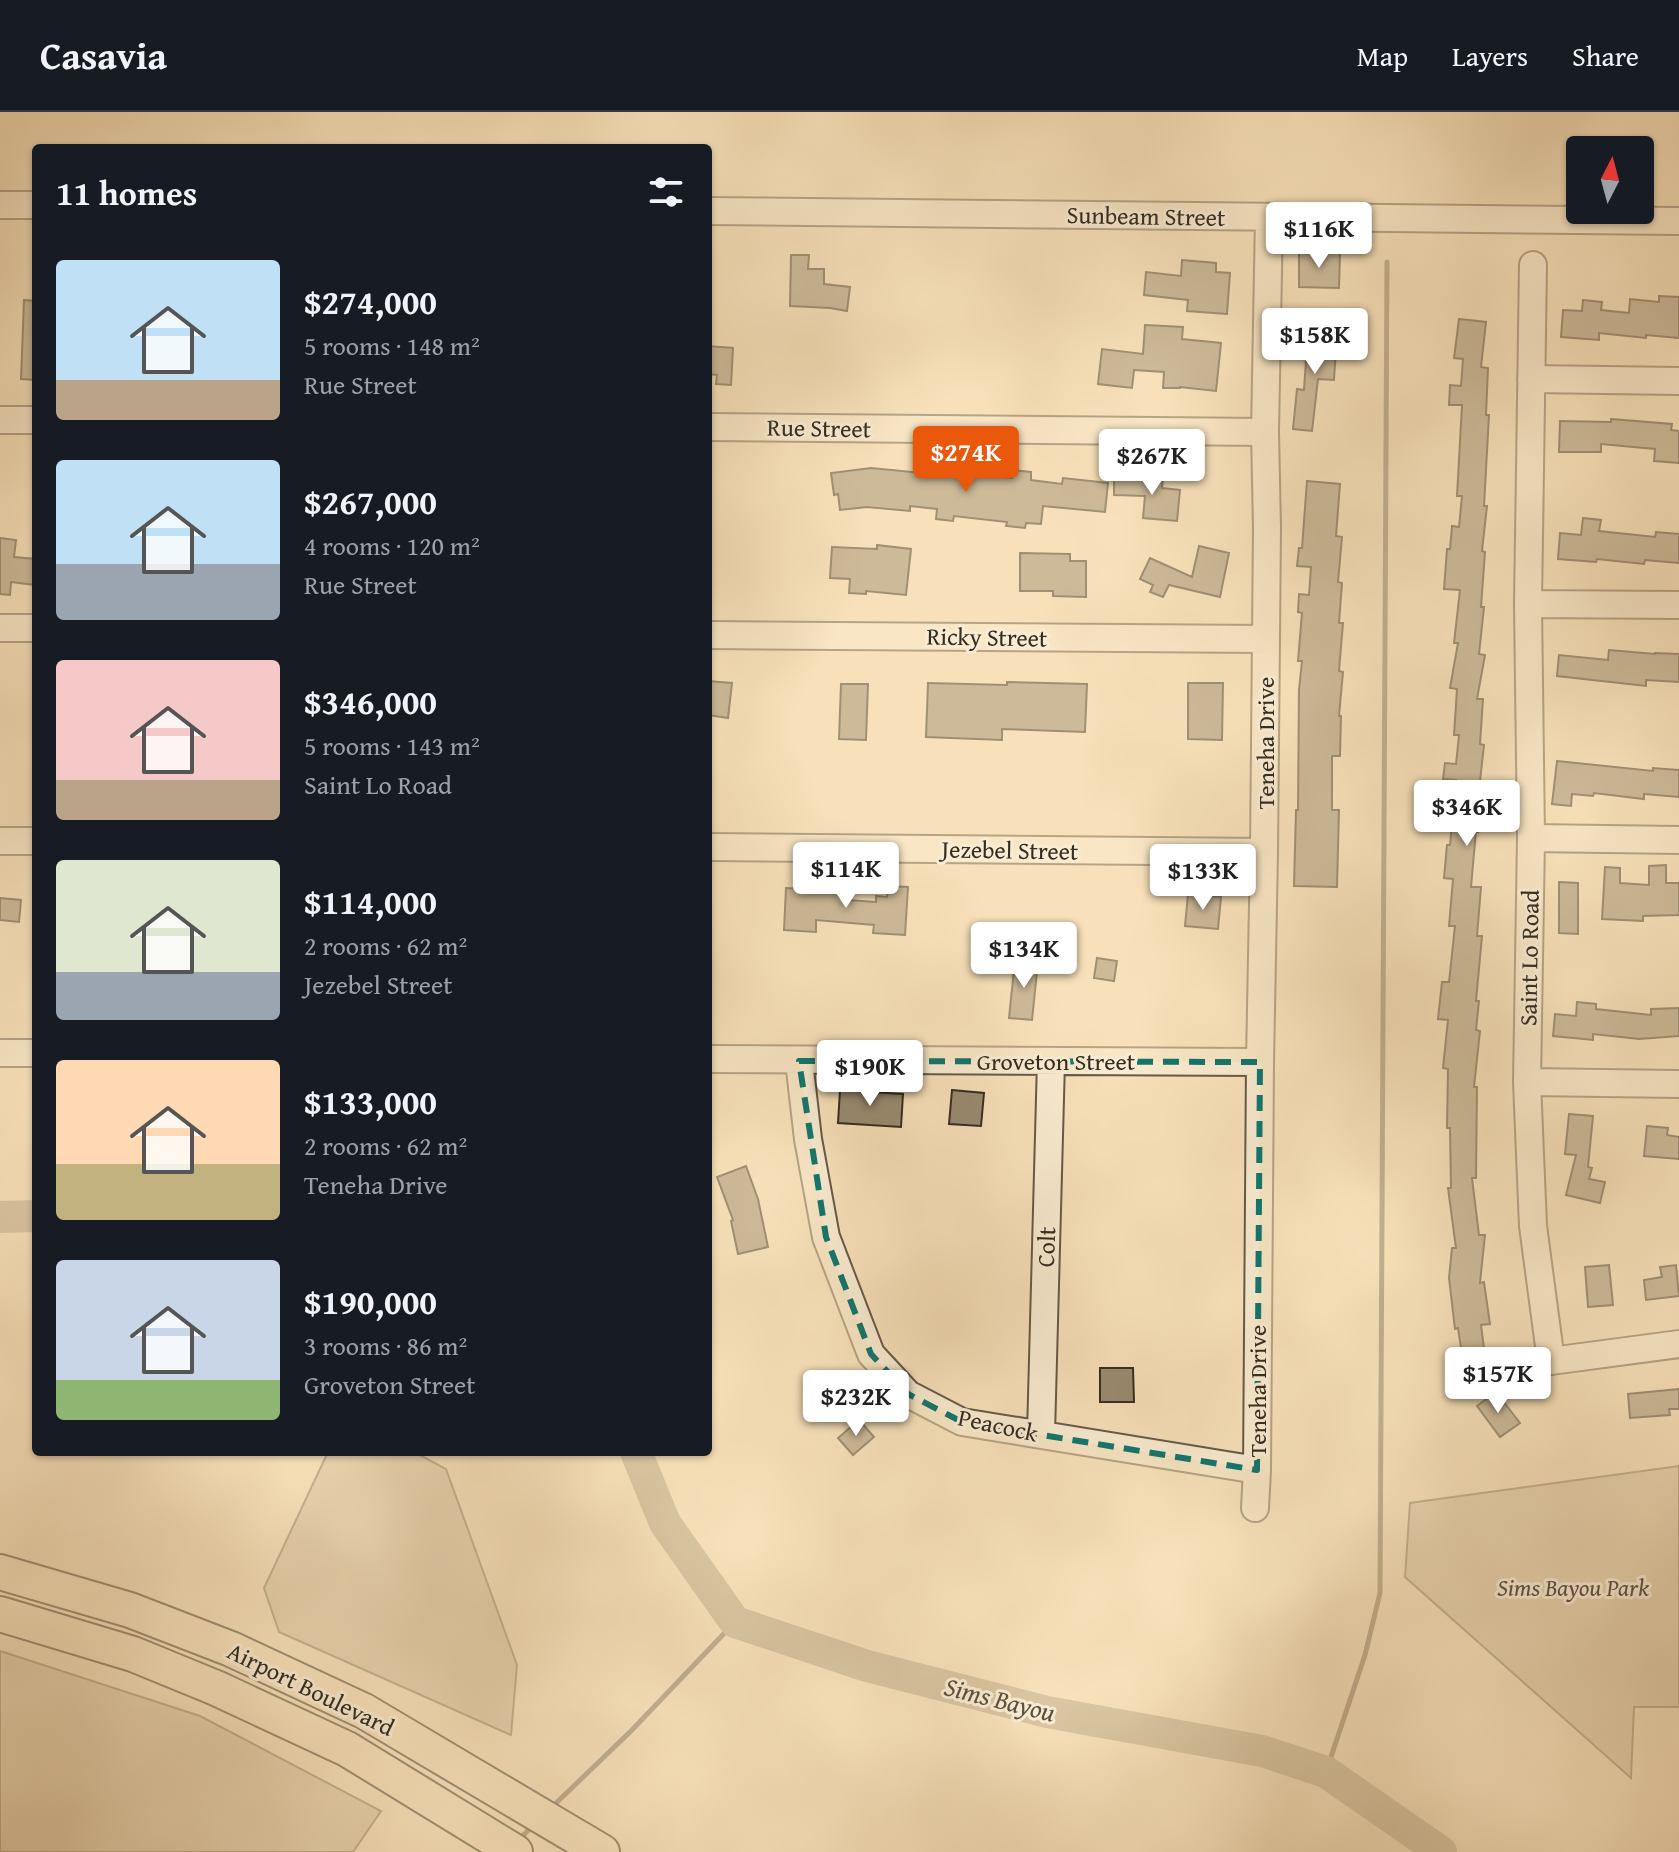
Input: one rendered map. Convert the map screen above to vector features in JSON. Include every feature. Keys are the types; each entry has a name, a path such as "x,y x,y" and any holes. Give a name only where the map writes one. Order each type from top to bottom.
{"main road":[{"name":"Airport Boulevard","path":"0,1572 130,1610 231,1649 364,1711 592,1846"},
{"name":"Airport Boulevard","path":"0,1614 133,1654 216,1688 347,1749 515,1852"},
{"path":"216,1688 231,1649"}],"street":[{"path":"0,205 32,205"},
{"name":"Sunbeam Street","path":"712,211 1679,221"},
{"name":"Teneha Drive","path":"1255,1508 1269,217"},
{"name":"Saint Lo Road","path":"1533,265 1528,604 1531,838 1527,1082 1533,1226 1551,1361 1679,1344"},
{"path":"1531,379 1679,381"},
{"path":"0,420 32,420"},
{"name":"Rue Street","path":"712,427 1265,432"},
{"path":"1528,604 1679,605"},
{"path":"0,628 32,628"},
{"name":"Ricky Street","path":"712,635 1266,639"},
{"path":"1531,838 1679,840"},
{"path":"0,841 32,841"},
{"name":"Jezebel Street","path":"712,847 1264,852"},
{"path":"0,1053 32,1053"},
{"name":"Groveton Street","path":"712,1059 1260,1062"},
{"name":"Peacock","path":"799,1061 808,1139 826,1237 871,1354 908,1394 962,1422 1257,1470"},
{"name":"Colt","path":"1041,1434 1051,1061"},
{"path":"1527,1082 1679,1084"}],"highlighted area":[{"path":"799,1061 1260,1062 1257,1470 962,1422 908,1394 871,1354 826,1237"}],"green space":[{"path":"326,1456 422,1456 446,1469 517,1665 511,1735 279,1632 264,1588"},
{"name":"Sims Bayou Park","path":"1679,1466 1679,1707 1634,1707 1631,1778 1405,1577 1410,1503"},
{"path":"0,1651 200,1716 381,1811 353,1852 0,1852"}],"building":[{"path":"1299,253 1340,253 1339,288 1299,287"},
{"path":"791,255 809,255 808,269 824,269 824,284 850,287 847,311 790,306"},
{"path":"1182,260 1216,263 1216,272 1230,273 1227,314 1187,311 1188,300 1144,295 1146,272 1181,276"},
{"path":"1659,296 1679,297 1679,338 1599,333 1599,340 1561,337 1563,310 1582,311 1583,300 1602,302 1601,310 1629,313 1630,299 1659,302"},
{"path":"24,300 32,301 32,380 21,379"},
{"path":"1459,319 1486,322 1481,367 1488,368 1486,415 1489,415 1484,506 1487,506 1482,551 1485,552 1481,607 1484,607 1479,654 1485,655 1477,699 1483,699 1480,744 1484,745 1471,887 1481,887 1477,936 1482,936 1476,1001 1479,1001 1476,1030 1480,1031 1474,1087 1477,1087 1476,1178 1472,1178 1479,1235 1485,1235 1480,1283 1484,1282 1490,1324 1481,1325 1487,1372 1465,1375 1449,1278 1452,1248 1456,1248 1448,1188 1451,1188 1450,1128 1447,1128 1448,1069 1443,1068 1448,1020 1438,1019 1442,982 1449,982 1455,926 1449,926 1453,879 1444,878 1456,780 1443,779 1445,763 1456,764 1459,735 1454,735 1457,689 1450,688 1458,643 1454,643 1460,590 1444,589 1447,549 1450,549 1452,526 1459,527 1462,496 1457,496 1462,405 1449,405 1450,385 1461,386 1463,359 1454,358"},
{"path":"1145,325 1183,327 1182,339 1221,343 1216,391 1163,388 1164,372 1134,370 1132,388 1098,384 1102,349 1143,354"},
{"path":"1308,332 1337,334 1334,380 1318,379 1312,431 1293,429 1297,389 1304,390"},
{"path":"712,346 733,348 731,385 716,384 717,375 712,374"},
{"path":"1611,419 1672,424 1671,430 1679,431 1679,463 1654,461 1655,449 1601,444 1601,452 1559,452 1560,421 1611,422"},
{"path":"871,468 922,473 922,469 1012,478 1012,470 1031,472 1031,480 1062,484 1063,478 1108,483 1105,512 1043,506 1041,524 1026,523 1025,528 1006,526 1007,522 954,516 953,521 936,519 937,509 910,506 910,511 867,507 840,510 831,473"},
{"path":"1147,473 1163,475 1162,488 1180,490 1177,521 1143,518 1145,496 1114,495 1114,480 1146,480"},
{"path":"1307,481 1340,484 1336,536 1342,537 1338,582 1342,583 1339,623 1343,623 1339,671 1343,672 1339,716 1340,756 1332,756 1332,810 1339,810 1337,887 1294,886 1302,661 1298,661 1302,613 1298,612 1299,594 1309,595 1311,567 1297,566 1299,548 1302,548"},
{"path":"1583,518 1601,520 1599,531 1655,537 1656,532 1679,534 1679,563 1558,559 1560,533 1581,535"},
{"path":"0,538 16,540 14,557 32,559 32,585 11,582 10,595 0,594"},
{"path":"877,545 911,549 906,595 866,591 866,594 849,593 850,579 830,578 832,547 877,549"},
{"path":"1199,546 1229,553 1220,597 1169,585 1163,597 1150,592 1153,585 1140,579 1150,558 1192,577"},
{"path":"1020,553 1070,554 1070,561 1086,561 1086,597 1053,596 1053,591 1020,591"},
{"path":"1609,650 1679,654 1679,682 1646,680 1646,686 1557,676 1559,655 1608,660"},
{"path":"712,681 732,683 728,718 712,716"},
{"path":"1007,682 1087,684 1085,732 1002,729 1002,740 926,737 928,683 1007,685"},
{"path":"1188,683 1223,683 1222,740 1188,739"},
{"path":"841,684 868,684 866,740 839,739"},
{"path":"1557,761 1653,771 1653,768 1679,770 1679,797 1644,794 1644,799 1594,793 1593,796 1572,794 1571,806 1552,804"},
{"path":"1666,865 1666,883 1679,883 1679,915 1643,916 1643,921 1602,919 1605,867 1620,868 1620,883 1649,885 1649,866"},
{"path":"1559,882 1578,883 1578,934 1559,933"},
{"path":"830,886 848,888 847,900 876,902 876,896 887,897 888,886 908,887 905,935 873,933 874,925 816,920 816,932 784,930 786,888 830,890"},
{"path":"1188,894 1221,897 1218,929 1185,926"},
{"path":"0,898 21,900 19,922 0,920"},
{"path":"1097,958 1117,961 1114,981 1094,978"},
{"path":"1015,960 1038,962 1032,1020 1009,1018"},
{"path":"1577,1002 1596,1004 1596,1009 1651,1015 1651,1009 1679,1008 1679,1036 1639,1039 1593,1034 1593,1040 1553,1036 1555,1014 1576,1016"},
{"path":"840,1090 903,1094 901,1127 838,1123"},
{"path":"952,1090 984,1093 981,1126 949,1124"},
{"path":"1569,1114 1593,1116 1588,1167 1592,1168 1589,1179 1605,1182 1600,1203 1566,1195 1576,1155 1565,1154"},
{"path":"1647,1126 1668,1128 1667,1135 1679,1137 1679,1159 1644,1156"},
{"path":"746,1166 758,1199 768,1247 738,1254 733,1220 717,1177"},
{"path":"1609,1265 1613,1305 1588,1307 1585,1267"},
{"path":"1676,1265 1679,1296 1646,1300 1644,1280 1662,1277 1660,1267"},
{"path":"1100,1368 1133,1368 1134,1402 1100,1402"},
{"path":"1679,1389 1679,1409 1669,1409 1670,1415 1630,1418 1628,1394"},
{"path":"1496,1392 1520,1423 1500,1437 1477,1406"},
{"path":"859,1420 874,1437 853,1455 838,1438"}],"waterway":[{"path":"1326,1772 1365,1655 1380,1593 1387,262"},
{"name":"Sims Bayou","path":"0,1217 32,1216"},
{"name":"Sims Bayou","path":"638,1456 665,1523 735,1622 867,1666 1047,1712 1262,1751 1326,1772 1441,1852"},
{"path":"552,1807 631,1731 735,1622"},
{"path":"518,1840 534,1825"}]}
